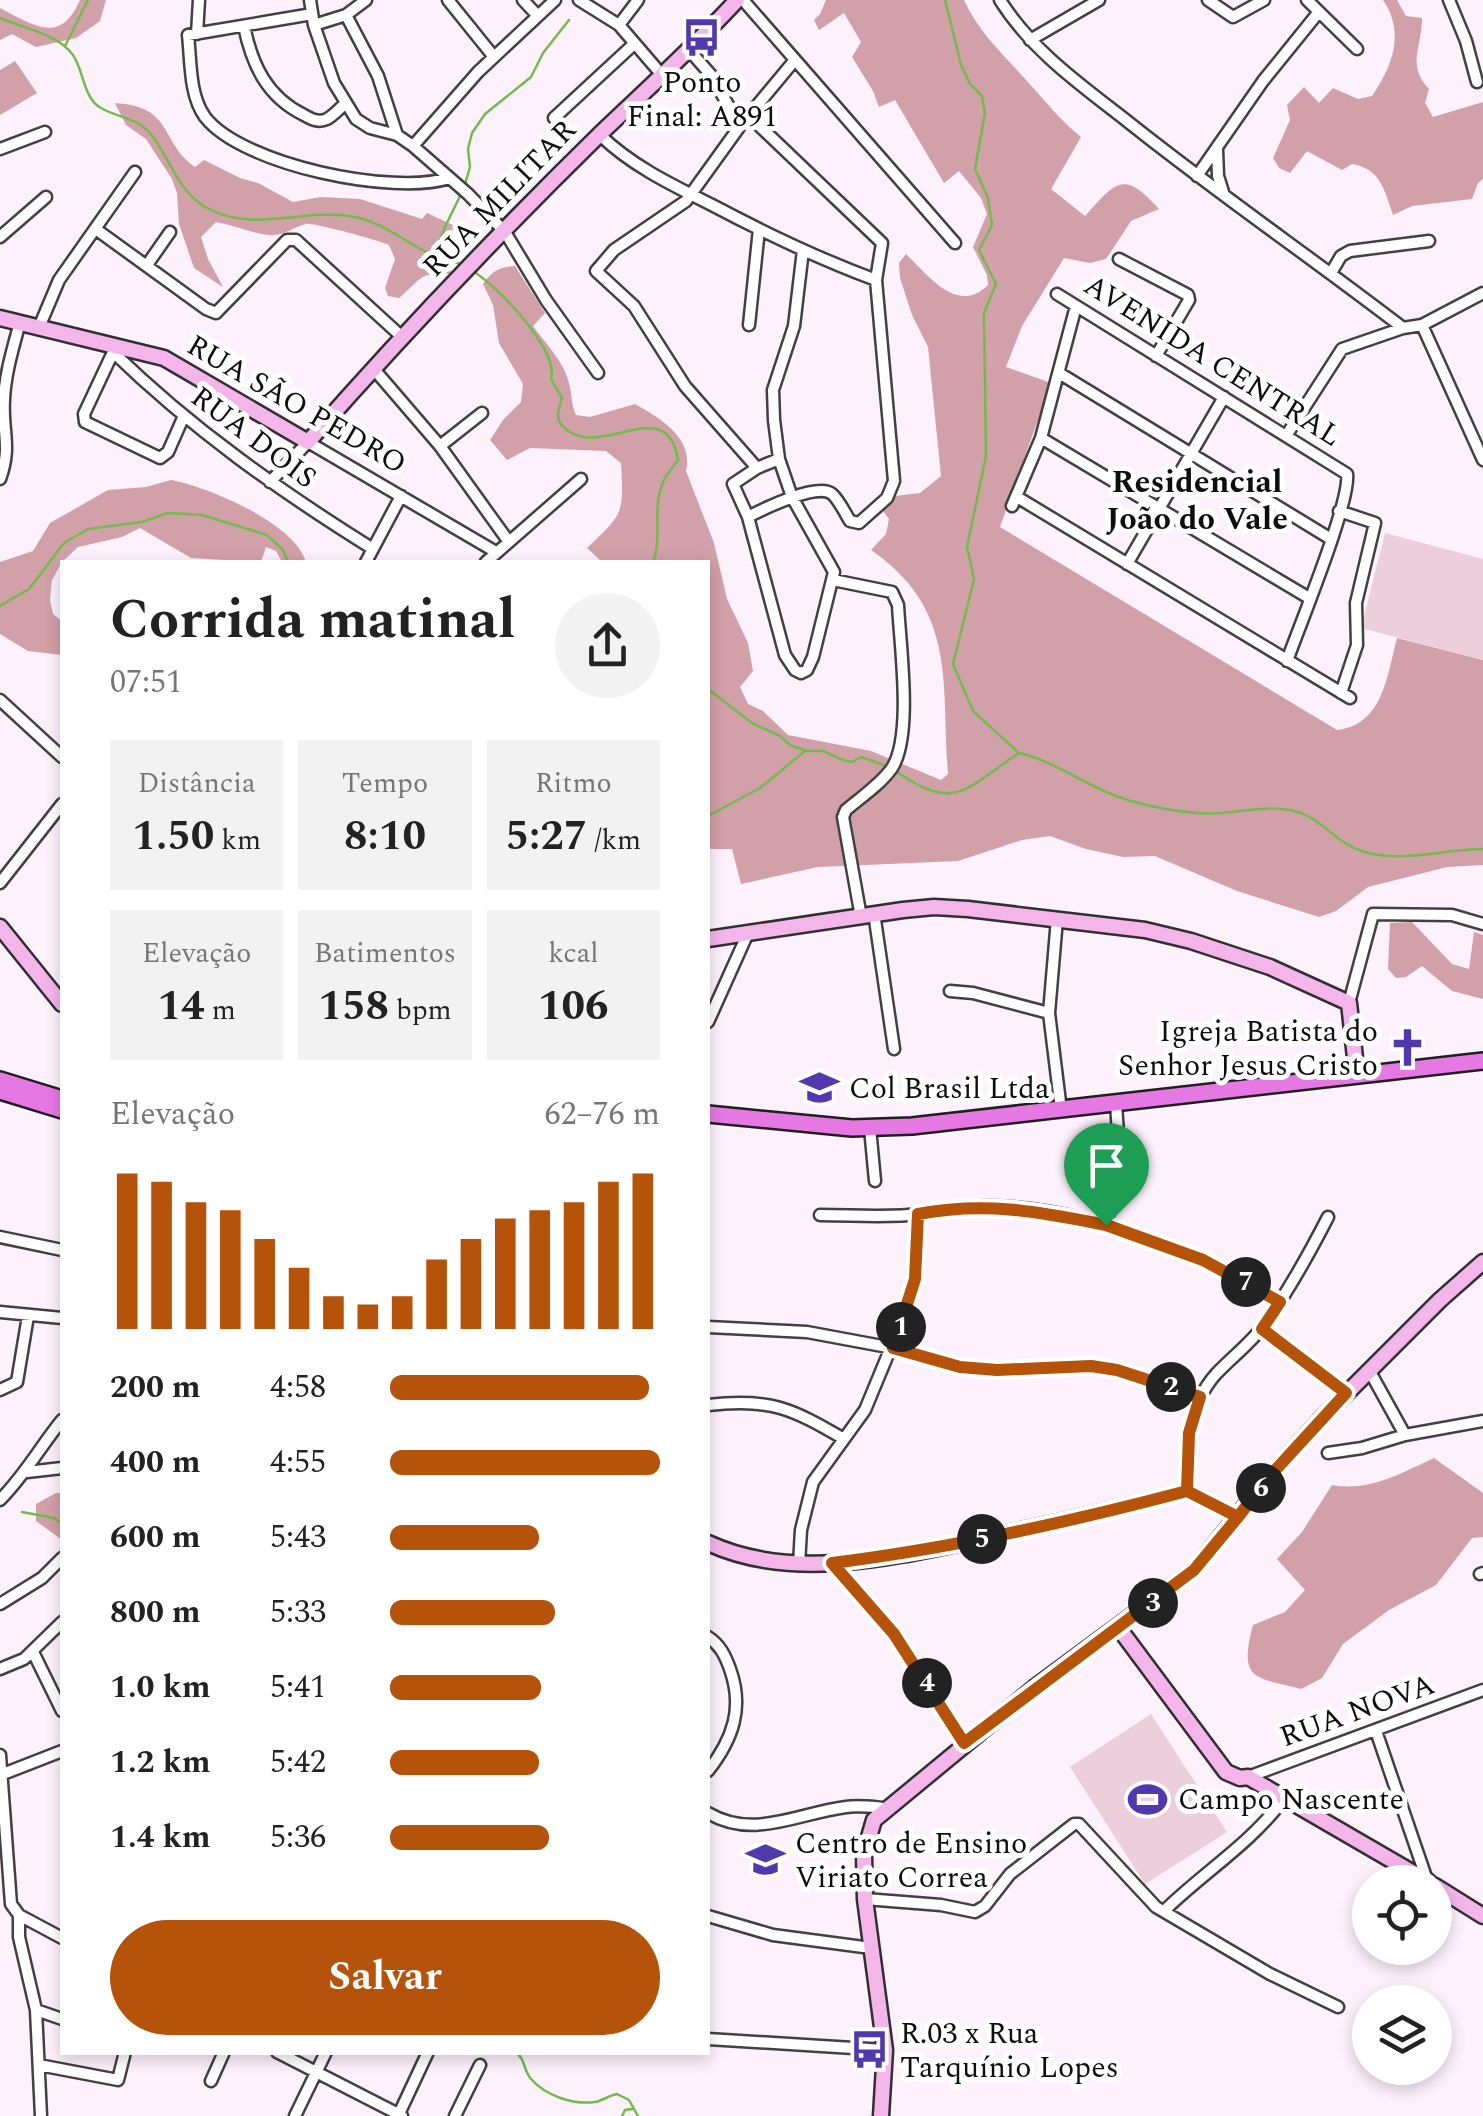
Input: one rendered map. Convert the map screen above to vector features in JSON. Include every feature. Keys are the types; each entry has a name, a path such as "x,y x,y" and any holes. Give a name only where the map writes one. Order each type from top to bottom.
{"main road":[{"path":"710,1105 873,1120 1356,1067 1482,1058"},
{"path":"710,1114 870,1128 987,1119 1482,1058"},
{"path":"0,1080 60,1098"},
{"path":"0,1091 60,1109"}],"street":[{"path":"200,0 192,34 197,102 212,124 239,144 311,171 424,183 454,181"},
{"path":"310,0 313,20 345,104 363,125 398,135 413,146 505,232 546,300 598,373"},
{"path":"192,34 346,15 366,0"},
{"path":"448,0 494,57"},
{"path":"523,0 537,16"},
{"path":"413,146 457,93 554,0"},
{"path":"580,0 618,25 662,75"},
{"path":"618,25 638,0"},
{"path":"740,0 955,243"},
{"name":"RUA MILITAR","path":"308,442 468,268 740,0"},
{"path":"1000,0 1051,61 1197,176 1213,180 1225,196 1403,328"},
{"path":"1030,40 1099,0"},
{"path":"1208,0 1234,17 1264,0"},
{"path":"1307,0 1356,49"},
{"path":"1449,0 1478,82"},
{"path":"1197,176 1318,13"},
{"path":"346,15 378,76 398,135"},
{"path":"244,26 256,68 286,104 319,120 327,119 345,104"},
{"path":"554,118 634,44"},
{"path":"690,51 712,75 740,126"},
{"path":"758,468 685,386 634,306 596,271 614,250 656,224 691,195 740,126 794,61"},
{"path":"748,516 792,497 829,490 850,521 862,520 887,498 894,482 876,280 883,250 878,238 749,116"},
{"path":"0,149 45,132"},
{"path":"600,134 622,157 691,195 759,230 876,280"},
{"path":"1213,180 1217,149"},
{"path":"40,326 59,280 135,172"},
{"path":"0,237 46,197"},
{"path":"97,230 206,309 216,312 284,243 296,240 402,337"},
{"path":"749,326 759,230"},
{"path":"147,265 170,232"},
{"path":"1330,273 1341,256 1350,251 1429,241"},
{"path":"779,460 734,484 748,516 785,655 798,672 808,670 814,657 833,580 833,566 792,497 779,460 773,390 794,326 804,250"},
{"path":"1119,259 1188,295 1189,300 1156,356"},
{"path":"1286,436 1342,349 1403,328 1422,326 1483,293"},
{"name":"AVENIDA CENTRAL","path":"1057,294 1342,469 1349,478 1339,511"},
{"path":"1076,306 1041,438 1015,501 1128,564 1286,660 1346,695 1357,645 1356,603 1375,523 1339,511 1286,660"},
{"name":"RUA SÃO PEDRO","path":"0,318 40,326 114,350 171,361 496,552"},
{"path":"0,479 8,454 3,404 20,322"},
{"path":"1422,326 1483,460"},
{"path":"114,350 84,414 85,422 160,458 168,452 183,418"},
{"name":"RUA DOIS","path":"114,350 183,418 372,550"},
{"path":"373,368 440,446 509,542"},
{"path":"1060,373 1331,539"},
{"path":"1128,564 1224,397"},
{"path":"440,446 482,414"},
{"path":"1041,438 1309,598"},
{"path":"270,482 308,442"},
{"path":"488,560 581,479"},
{"path":"367,560 401,496"},
{"path":"833,580 888,590 897,598 903,726 900,753 891,769 843,817 868,915 894,1049"},
{"path":"0,700 60,755"},
{"path":"0,882 60,807"},
{"path":"710,939 934,907 1057,919 1191,940 1260,963 1349,1004"},
{"path":"1356,1067 1349,1004 1373,914 1452,915 1483,924"},
{"path":"1057,919 1050,1013 1060,1102"},
{"path":"0,927 60,1002"},
{"path":"710,1018 748,933"},
{"path":"950,990 1050,1013"},
{"path":"1106,1225 1120,1166 1116,1103"},
{"path":"870,1128 875,1181"},
{"path":"820,1215 1015,1208 1106,1225 1203,1260 1280,1302"},
{"path":"799,1564 801,1530 812,1482 865,1410 893,1348 915,1279 918,1214"},
{"path":"1187,1491 1189,1433 1200,1397 1213,1378 1262,1329 1328,1217"},
{"path":"0,1238 60,1250"},
{"path":"882,2116 885,2050 865,1899 866,1841 874,1820 964,1743 1194,1570 1268,1478 1346,1393 1483,1262"},
{"path":"0,1312 60,1318"},
{"path":"0,1390 16,1382 28,1316"},
{"path":"710,1327 807,1332 893,1348 960,1367 1008,1370 1091,1366 1117,1370 1200,1397"},
{"path":"1262,1329 1346,1393"},
{"path":"1369,1370 1405,1435"},
{"path":"710,1406 743,1401 773,1405 812,1420 844,1440"},
{"path":"1328,1453 1483,1421"},
{"path":"0,1500 28,1472 35,1454 60,1423"},
{"path":"28,1472 60,1468"},
{"path":"710,1549 799,1564 832,1563 1094,1516 1187,1491 1238,1517"},
{"path":"0,1604 42,1578 60,1560"},
{"path":"832,1563 894,1634 964,1743"},
{"path":"0,1669 33,1652 60,1624"},
{"path":"1118,1628 1220,1766 1234,1777 1248,1777 1398,1865"},
{"path":"710,1639 724,1654 736,1684 738,1708 726,1745 710,1768"},
{"path":"33,1652 60,1707"},
{"name":"RUA NOVA","path":"1248,1777 1483,1690"},
{"path":"1376,1731 1424,1865"},
{"path":"3,1774 60,1752"},
{"path":"0,1756 6,1904 60,1937"},
{"path":"1164,1911 1239,1848 1283,1800"},
{"path":"710,1814 735,1824 755,1825 788,1822 846,1807 885,1808"},
{"path":"865,1899 975,1912 985,1906 1023,1862 1074,1824 1085,1828 1132,1884 1164,1911 1270,1974 1338,2008"},
{"path":"1452,1895 1482,1912"},
{"path":"19,1915 22,1954 36,2010 41,2116"},
{"path":"710,1917 773,1935 871,1948"},
{"path":"36,2010 60,2018"},
{"path":"710,2039 885,2050"},
{"path":"39,2065 118,2080 125,2055"},
{"path":"211,2081 223,2055"},
{"path":"283,2055 399,2116 427,2055"},
{"path":"295,2116 325,2055"},
{"path":"455,2116 480,2065"}],"shaded area":[{"path":"80,0 106,0 100,21 76,38 36,47 12,34 0,40 0,8 46,28 64,23"},
{"path":"826,0 964,0 992,43 1081,137 1051,189 1085,216 1120,185 1137,188 1159,209 1131,221 1106,259 1090,263 1064,258 1022,326 1006,367 1051,383 1000,527 1337,730 1352,726 1374,709 1386,682 1397,638 1483,660 1483,865 1447,867 1368,887 1336,911 1319,917 1237,891 1155,856 1123,857 1050,836 1022,840 958,861 818,867 741,884 732,849 710,849 710,560 600,560 587,548 619,512 621,463 606,451 530,448 507,460 490,440 521,402 523,384 499,343 493,305 483,284 496,270 515,266 545,313 533,326 563,368 576,415 590,417 635,404 680,439 687,459 686,471 714,543 727,599 748,643 753,671 740,687 748,704 763,711 788,735 871,751 941,780 948,774 944,679 932,623 899,573 871,550 886,534 889,519 882,510 895,496 920,493 941,476 928,347 912,315 899,263 906,254 943,289 965,296 976,293 988,285 973,247 987,214 981,198 959,171 944,183 895,100 879,107 852,57 861,42 844,13 819,30 814,20"},
{"path":"1383,0 1397,0 1406,16 1422,18 1418,72 1429,89 1425,103 1433,117 1483,102 1483,179 1472,199 1412,206 1393,215 1380,182 1362,167 1352,164 1342,170 1307,151 1290,173 1279,168 1273,158 1290,120 1287,105 1304,87 1319,103 1333,88 1358,99 1372,96 1394,49 1394,24"},
{"path":"15,61 37,93 0,115 0,70"},
{"path":"115,103 134,106 157,118 195,167 204,160 293,202 321,197 360,199 422,219 427,213 455,226 446,243 451,274 426,276 399,298 388,296 385,288 395,259 389,245 311,224 269,235 216,222 201,237 223,287 194,268 179,224 172,179 146,139 126,125"},
{"path":"171,480 227,499 285,534 305,560 281,560 276,551 266,547 262,560 191,558 140,528 122,537 78,547 60,560 50,600 53,614 60,619 60,655 28,651 0,634 0,562 33,551 50,523 108,490"},
{"path":"1385,533 1483,559 1483,660 1361,628"},
{"path":"1412,922 1452,964 1469,969 1474,932 1483,935 1483,999 1452,991 1422,966 1406,977 1396,978 1388,969 1390,923"},
{"path":"1434,1458 1483,1493 1483,1537 1472,1538 1436,1585 1389,1610 1343,1644 1322,1678 1301,1689 1254,1674 1248,1657 1253,1625 1285,1612 1305,1590 1277,1559 1302,1532 1332,1485 1372,1483"},
{"path":"60,1493 60,1539 36,1521 36,1504"},
{"name":"Campo Nascente","path":"1151,1714 1227,1832 1145,1884 1070,1767"}],"waterway":[{"path":"65,46 88,0"},
{"path":"945,0 961,65 970,84 982,96 985,113 975,169 988,198 992,225 979,250 996,284 984,313 986,456 967,547 974,579 953,664 973,711 1019,753"},
{"path":"0,18 66,48 77,61 95,104 148,130 182,185 207,208 242,219 331,215 358,218 460,264"},
{"path":"465,184 472,133 485,114 531,77 543,53 569,20"},
{"path":"436,253 462,192"},
{"path":"471,270 510,303 546,352 551,379 562,398 558,417 561,425 584,437 649,428 662,431 672,441 678,460 660,490 654,560"},
{"path":"0,606 29,589 64,543 88,529 142,522 168,513 202,515 267,535 283,550 287,560"},
{"path":"710,691 752,723 790,745 852,762 861,757 887,766"},
{"path":"710,815 760,788 805,751"},
{"path":"894,770 933,791 947,793 972,785 1019,753 1116,796 1153,807 1199,813 1273,808 1301,813 1352,847 1377,855 1483,849"},
{"path":"22,1512 60,1522"},
{"path":"518,2055 531,2079 552,2095 587,2103 617,2094 629,2100 638,2116"},
{"path":"622,2116 625,2110 632,2109"}],"place":[{"name":"Ponto Final: A891","path":"702,38"},
{"name":"Igreja Batista do Senhor Jesus Cristo","path":"1408,1048"},
{"name":"Col Brasil Ltda","path":"819,1088"},
{"name":"Campo Nascente","path":"1148,1799"},
{"name":"Centro de Ensino Viriato Correa","path":"765,1860"},
{"name":"R.03 x Rua Tarquínio Lopes","path":"870,2050"}],"district":[{"name":"Residencial João do Vale","path":"1197,500"}],"route":[{"path":"1106,1225 987,1206 918,1214 915,1279 893,1348 960,1367 997,1370 1091,1366 1117,1370 1200,1397 1189,1433 1187,1491 1238,1517 1194,1570 964,1743 894,1634 832,1563 910,1553 1094,1516 1187,1491 1238,1517 1346,1393 1262,1329 1280,1302 1203,1260 1106,1225"}]}
